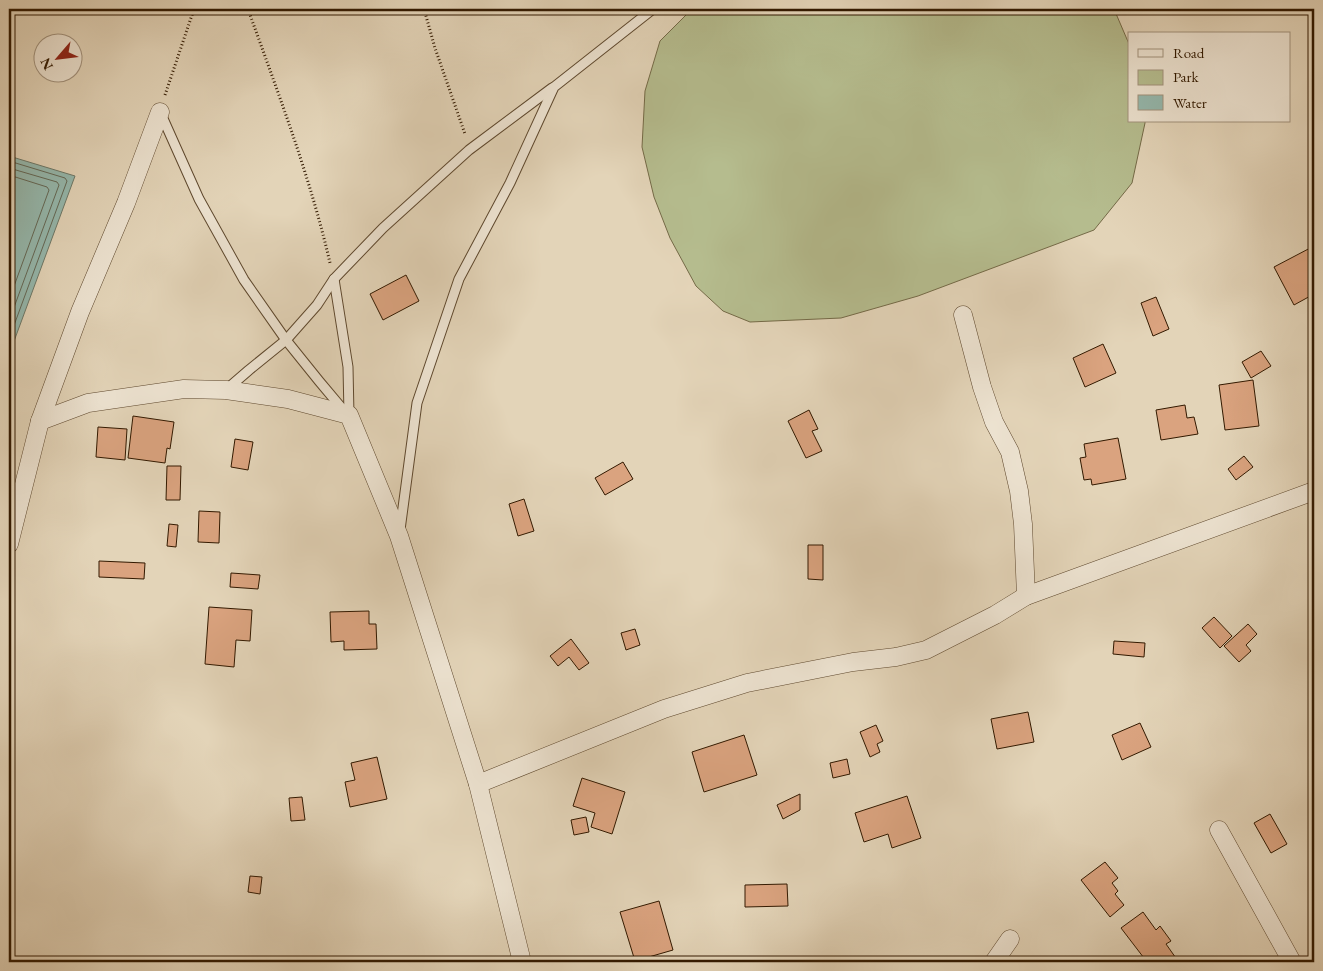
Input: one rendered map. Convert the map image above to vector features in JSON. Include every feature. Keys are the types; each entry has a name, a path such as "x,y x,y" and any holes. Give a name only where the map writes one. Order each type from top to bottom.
{"street":[{"path":"9,544 40,421 80,312 126,203 160,112"},
{"path":"963,315 982,387 994,422 1010,452 1019,491 1023,524 1026,596"},
{"path":"40,421 88,403 184,389 226,390 288,399 349,416 399,536 478,784 522,962"},
{"path":"478,784 664,709 747,683 926,650 995,615 1026,596 1314,491"},
{"path":"1219,830 1292,962"},
{"path":"994,962 1010,939"}],"lane":[{"path":"226,390 286,340 317,305 334,279 383,228 470,150 653,9"},
{"path":"399,536 418,403 459,279 510,183 554,87"},
{"path":"160,112 199,199 244,280 286,340 349,416"},
{"path":"334,279 348,367 349,416"}],"path":[{"path":"160,112 194,9"},
{"path":"248,9 292,132 321,226 334,279"},
{"path":"424,9 435,48 470,150"}],"green space":[{"path":"692,9 1114,9 1128,42 1128,122 1145,122 1132,183 1094,230 918,296 841,318 750,322 723,311 696,286 670,238 654,197 642,147 645,91 660,41"}],"water":[{"path":"9,156 75,176 10,352 9,351"}],"building":[{"path":"1314,246 1314,294 1294,305 1274,267"},
{"path":"406,275 419,301 383,320 370,294"},
{"path":"1156,297 1169,329 1153,336 1141,303"},
{"path":"1103,344 1116,373 1085,387 1073,358"},
{"path":"1261,351 1271,366 1251,378 1242,362"},
{"path":"1253,380 1259,426 1225,430 1219,385"},
{"path":"1185,405 1187,418 1194,417 1198,434 1161,440 1156,410"},
{"path":"809,410 818,429 812,431 822,451 806,458 788,421"},
{"path":"133,416 174,422 170,449 167,448 165,463 128,458"},
{"path":"98,427 127,429 125,460 96,457"},
{"path":"1118,438 1126,479 1092,485 1091,479 1084,480 1080,458 1086,457 1084,444"},
{"path":"235,439 253,442 248,470 231,467"},
{"path":"1244,456 1253,467 1236,480 1228,469"},
{"path":"623,462 633,479 605,495 595,478"},
{"path":"167,466 181,466 180,500 166,500"},
{"path":"524,499 534,531 518,536 509,504"},
{"path":"199,511 220,512 219,543 198,542"},
{"path":"169,524 178,525 176,547 167,546"},
{"path":"808,545 823,545 823,580 808,579"},
{"path":"99,561 145,563 144,579 99,577"},
{"path":"231,573 260,575 258,589 230,587"},
{"path":"209,607 252,610 250,641 236,640 234,667 205,664"},
{"path":"369,611 369,624 376,624 377,649 344,650 344,641 331,642 330,612"},
{"path":"1214,617 1232,636 1220,648 1202,628"},
{"path":"1248,624 1257,634 1246,645 1251,651 1239,662 1224,646"},
{"path":"635,629 640,645 626,650 621,633"},
{"path":"571,639 589,663 579,670 569,657 558,666 550,656"},
{"path":"1114,641 1145,643 1144,657 1113,654"},
{"path":"1028,712 1034,742 997,749 991,719"},
{"path":"1140,723 1151,747 1122,760 1112,735"},
{"path":"876,725 883,741 877,744 880,752 870,757 860,732"},
{"path":"744,735 757,775 704,792 692,752"},
{"path":"377,757 387,799 350,807 345,782 355,780 351,763"},
{"path":"847,759 850,774 833,778 830,763"},
{"path":"582,778 625,792 612,834 591,827 595,813 573,806"},
{"path":"800,794 800,810 783,819 777,805"},
{"path":"907,796 921,838 892,848 888,834 864,842 855,813"},
{"path":"302,797 305,820 291,821 289,798"},
{"path":"1270,814 1287,844 1271,853 1254,823"},
{"path":"586,817 589,832 574,835 571,820"},
{"path":"1105,862 1118,878 1112,883 1118,891 1115,894 1124,905 1110,917 1081,880"},
{"path":"250,876 262,877 260,894 248,892"},
{"path":"787,884 788,906 745,907 745,885"},
{"path":"659,901 673,950 635,961 620,912"},
{"path":"1143,912 1156,930 1160,926 1171,941 1166,944 1177,962 1147,962 1121,928"}]}
